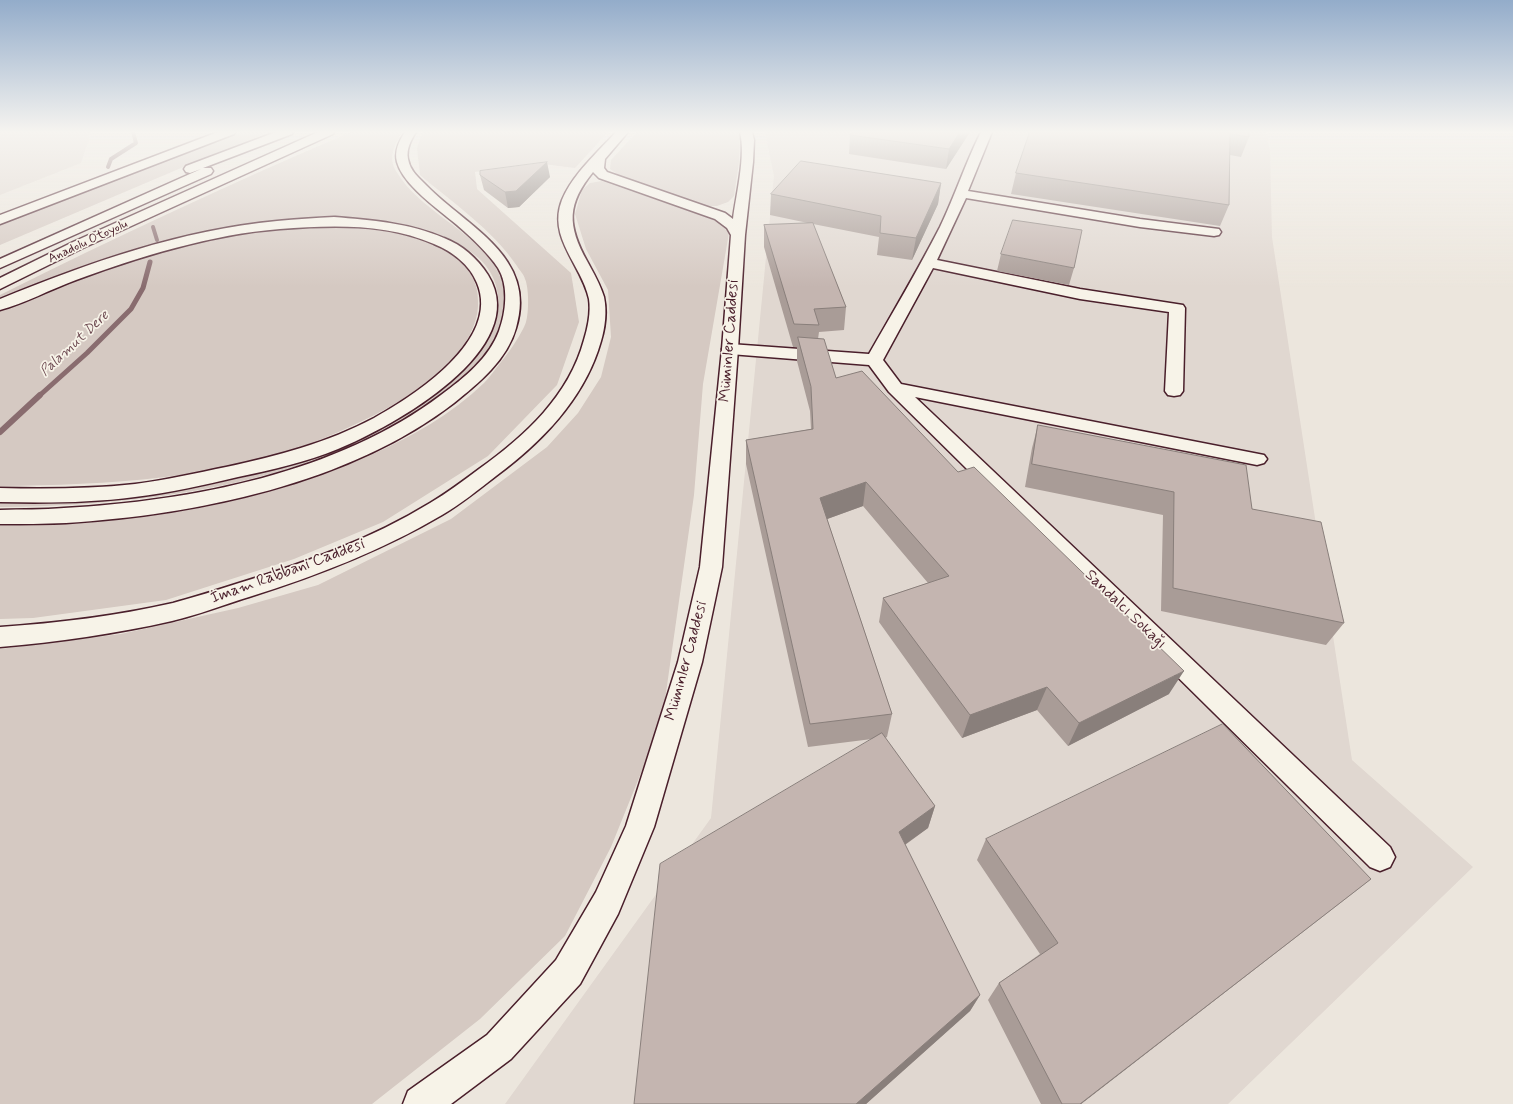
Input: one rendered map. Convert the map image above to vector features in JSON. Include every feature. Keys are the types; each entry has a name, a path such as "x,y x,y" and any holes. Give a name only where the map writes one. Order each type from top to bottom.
{"main road":[{"path":"0,211 78,184"},
{"path":"0,220 95,184"},
{"path":"44,231 157,184"},
{"name":"Anadolu Otoyolu","path":"0,264 176,184"},
{"name":"Anadolu Otoyolu","path":"0,284 78,245 215,184"},
{"path":"0,517 73,515 163,505 274,481 331,462 382,441 421,418 451,397 478,373 496,353 507,332 513,310 512,286 505,268 475,233 426,193 417,184"},
{"name":"İmam Rabbani Caddesi","path":"0,637 44,634 100,626 162,614 251,588 333,560 393,532 436,509 493,470 520,449 555,413 570,391 589,352 595,328 597,309 596,297 587,275 566,237 564,224 564,212 574,190 579,184"},
{"path":"574,190 582,184"},
{"path":"628,184 707,210 728,221 734,226 738,235"},
{"name":"Müminler Caddesi","path":"421,1104 499,1047 568,972 608,903 640,827 690,662 711,567 730,349 738,235 745,184"},
{"path":"730,349 874,360 928,263 956,206 964,184"},
{"path":"960,193 1140,223 1214,232"},
{"path":"707,210 724,212 738,207 743,199"},
{"path":"0,305 89,270 151,251 212,235 251,228 316,222 344,222 387,226 425,235 444,243 462,253 480,273 486,285 490,300 489,314 484,329 469,352 448,375 411,402 377,422 330,445 265,465 188,482 124,492 62,496 0,495"},
{"path":"928,263 1080,294 1177,308 1174,391"},
{"name":"Sandalcı Sokağı","path":"874,360 895,388 1380,857"},
{"path":"895,388 1257,459"}],"shaded area":[{"path":"0,184 29,184 0,195"},
{"path":"105,184 145,184 0,245 0,223"},
{"path":"234,184 405,184 417,197 471,240 494,265 504,288 505,311 498,333 485,354 468,374 429,406 410,418 362,442 314,462 312,461 274,473 236,482 158,496 79,504 0,507 0,503 80,501 120,498 199,487 238,479 315,456 362,438 407,414 453,381 468,367 480,352 496,319 498,300 494,279 482,261 464,247 424,229 364,219 322,218 280,221 237,227 0,301 0,295 130,231"},
{"path":"431,184 476,184 477,189 571,273 579,322 557,385 488,456 383,522 294,559 166,600 33,618 0,619 0,526 48,525 143,517 190,510 282,488 327,473 401,441 445,415 472,394 486,381 519,337 527,318 528,294 523,274 496,240 472,217"},
{"path":"589,184 609,184 701,215 730,227 703,384 694,495 662,721 611,847 565,936 480,1019 372,1104 0,1104 0,649 121,634 238,608 318,585 451,519 547,447 578,413 601,377 611,337 608,290 586,249 575,214 582,190"},
{"path":"640,184 736,184 734,196 728,202 717,206 701,206"},
{"path":"773,184 1271,184 1272,237 1352,760 1473,867 1228,1104 505,1104 711,818"},
{"path":"336,226 379,230 427,242 448,252 465,266 475,283 478,306 470,335 452,361 424,385 391,406 339,432 283,452 244,463 204,471 122,481 82,484 0,486 0,311 81,277 164,251 206,241 249,234"}],"building":[{"path":"493,184 524,184 516,191 505,192"},
{"path":"781,184 941,184 916,238 880,233 881,216 771,194"},
{"path":"1086,184 1229,184 1229,205"},
{"path":"1013,220 1082,230 1074,268 1001,254"},
{"path":"813,223 846,307 814,309 819,325 794,324 764,225"},
{"path":"798,337 824,339 836,378 862,371 958,472 974,467 1184,671 1079,723 1047,687 970,715 883,598 949,576 866,482 820,498 892,714 810,724 746,440 813,429 811,387"},
{"path":"1038,425 1246,465 1252,509 1321,522 1344,623 1173,588 1174,492 1032,464"},
{"path":"1223,724 1371,879 1080,1104 1062,1104 999,983 1058,943 986,839"},
{"path":"882,733 935,806 899,832 980,995 856,1104 634,1104 660,864"}],"waterway":[{"name":"Palamut Dere","path":"153,227 157,240"},
{"name":"Palamut Dere","path":"39,396 87,353 131,309 143,288 150,262"},
{"name":"Palamut Dere","path":"0,432 40,395"}]}
